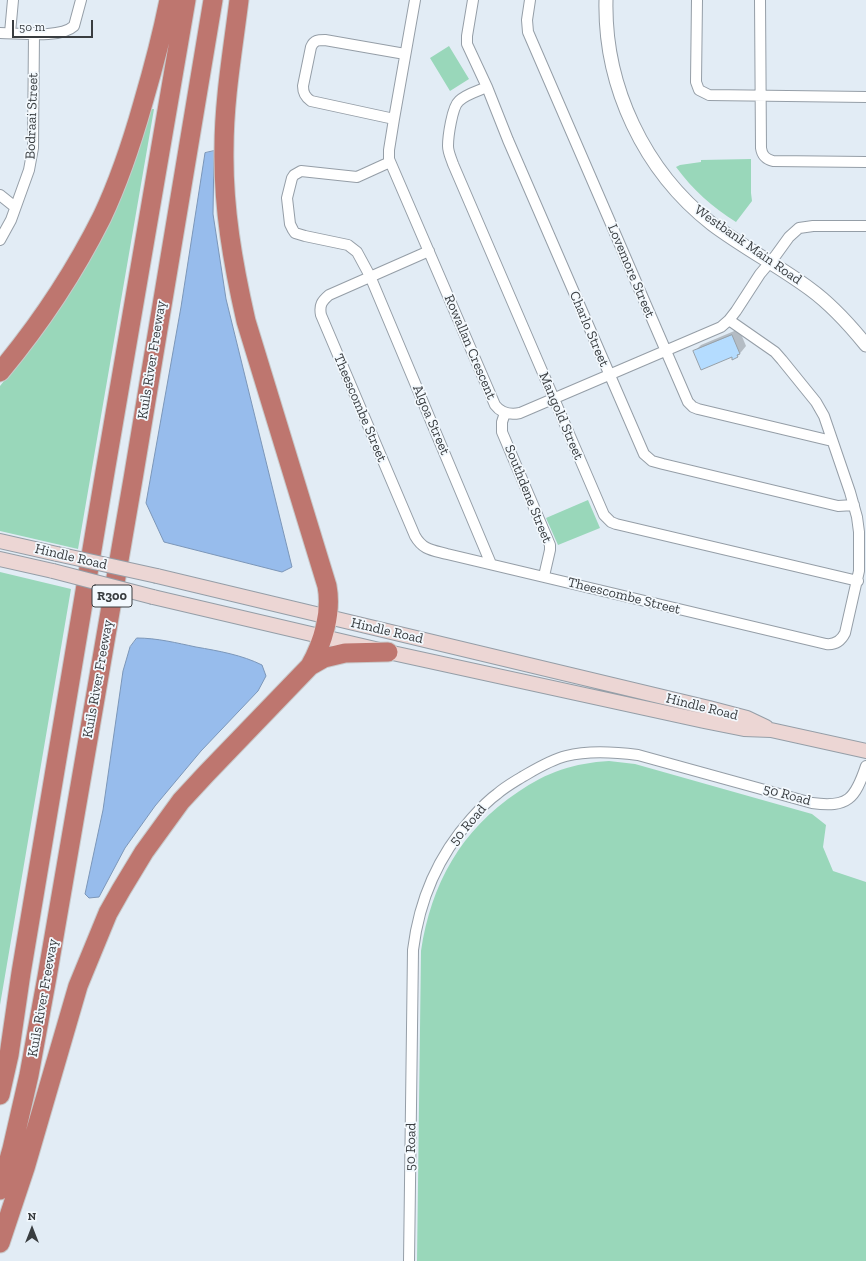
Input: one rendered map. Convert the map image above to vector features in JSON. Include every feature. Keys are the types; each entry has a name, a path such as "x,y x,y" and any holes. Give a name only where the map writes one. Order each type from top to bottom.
{"highway":[{"path":"0,372 25,342 53,302 74,269 102,217 128,154 150,81 169,0"},
{"name":"Kuils River Freeway","path":"0,1095 9,1056 105,472 186,0"},
{"name":"Kuils River Freeway","path":"0,1190 12,1149 29,1074 48,970 133,479 213,0"},
{"path":"0,1243 25,1168 78,986 106,919 121,890 144,852 181,801 310,666 317,653 327,616 329,600 327,586 246,321 230,242 226,212 224,149 225,114 239,0"},
{"path":"310,666 324,658 345,653 388,652"}],"main road":[{"name":"Hindle Road","path":"0,541 327,616 709,708 747,718 771,730"},
{"name":"Hindle Road","path":"0,559 153,597 388,652 704,721 744,729 771,730 866,751"}],"street":[{"path":"13,0 5,33 34,34 60,33 70,29 74,26 77,20 81,0"},
{"name":"Rowallan Crescent","path":"415,0 388,153 390,162 495,405 501,411 510,414 520,412 721,326 729,320 760,274 789,237 799,228 805,226 866,226"},
{"name":"Charlo Street","path":"473,0 467,41 468,47 487,87 508,140 644,454 652,461 838,506 854,505"},
{"name":"Lovemore Street","path":"530,0 527,20 528,32 688,402 693,407 704,411 832,441"},
{"name":"Westbank Main Road","path":"606,0 606,30 618,87 632,124 652,159 675,189 699,213 811,290 834,308 866,344"},
{"path":"697,0 696,82 699,90 709,95 761,97 866,97"},
{"path":"760,0 761,148 763,155 768,160 773,161 866,162"},
{"name":"Bodraai Street","path":"0,240 16,207 29,170 32,155 34,34"},
{"path":"394,119 311,101 306,97 303,91 303,86 311,47 313,42 316,41 325,40 405,54"},
{"name":"Mangold Street","path":"487,87 465,97 456,105 449,137 449,153 602,511 607,519 612,522 858,581"},
{"name":"Algoa Street","path":"390,162 357,177 301,171 294,174 287,198 290,224 295,233 348,245 357,252 370,276 491,564"},
{"path":"0,195 16,207"},
{"name":"Theescombe Street","path":"429,251 329,294 324,298 320,306 321,315 366,423 415,536 421,545 428,549 830,645 838,642 843,637 858,581 859,532 854,505 821,409 775,352 729,320"},
{"name":"Southdene Street","path":"505,412 502,422 502,432 550,545 544,576"},
{"name":"50 Road","path":"409,1261 413,950 415,937 422,903 438,866 446,851 481,808 496,794 542,766 566,756 594,752 613,752 638,755 812,803 824,804 844,802 852,796 858,787 866,766"}],"green space":[{"path":"449,46 469,79 450,91 430,58"},
{"path":"148,109 154,109 78,549 0,531 0,386 26,353"},
{"path":"751,159 752,201 736,222 703,198 676,167 701,162 701,160"},
{"path":"588,500 600,528 558,545 546,518"},
{"path":"0,572 71,589 0,1005"},
{"path":"609,761 635,764 812,814 826,825 823,847 833,871 866,882 866,1261 417,1261 421,951 432,903 441,881 465,841 480,823 498,807 529,785 550,774 572,766"}],"water":[{"path":"214,151 213,214 226,299 292,567 282,572 164,542 146,503 181,307 205,153"},
{"path":"137,638 167,641 238,656 262,665 266,676 258,691 201,751 155,806 125,848 99,897 89,898 85,894 103,810 123,671 130,647"}],"building":[{"path":"732,335 740,354 737,355 738,357 732,360 732,357 701,370 693,351"}]}
